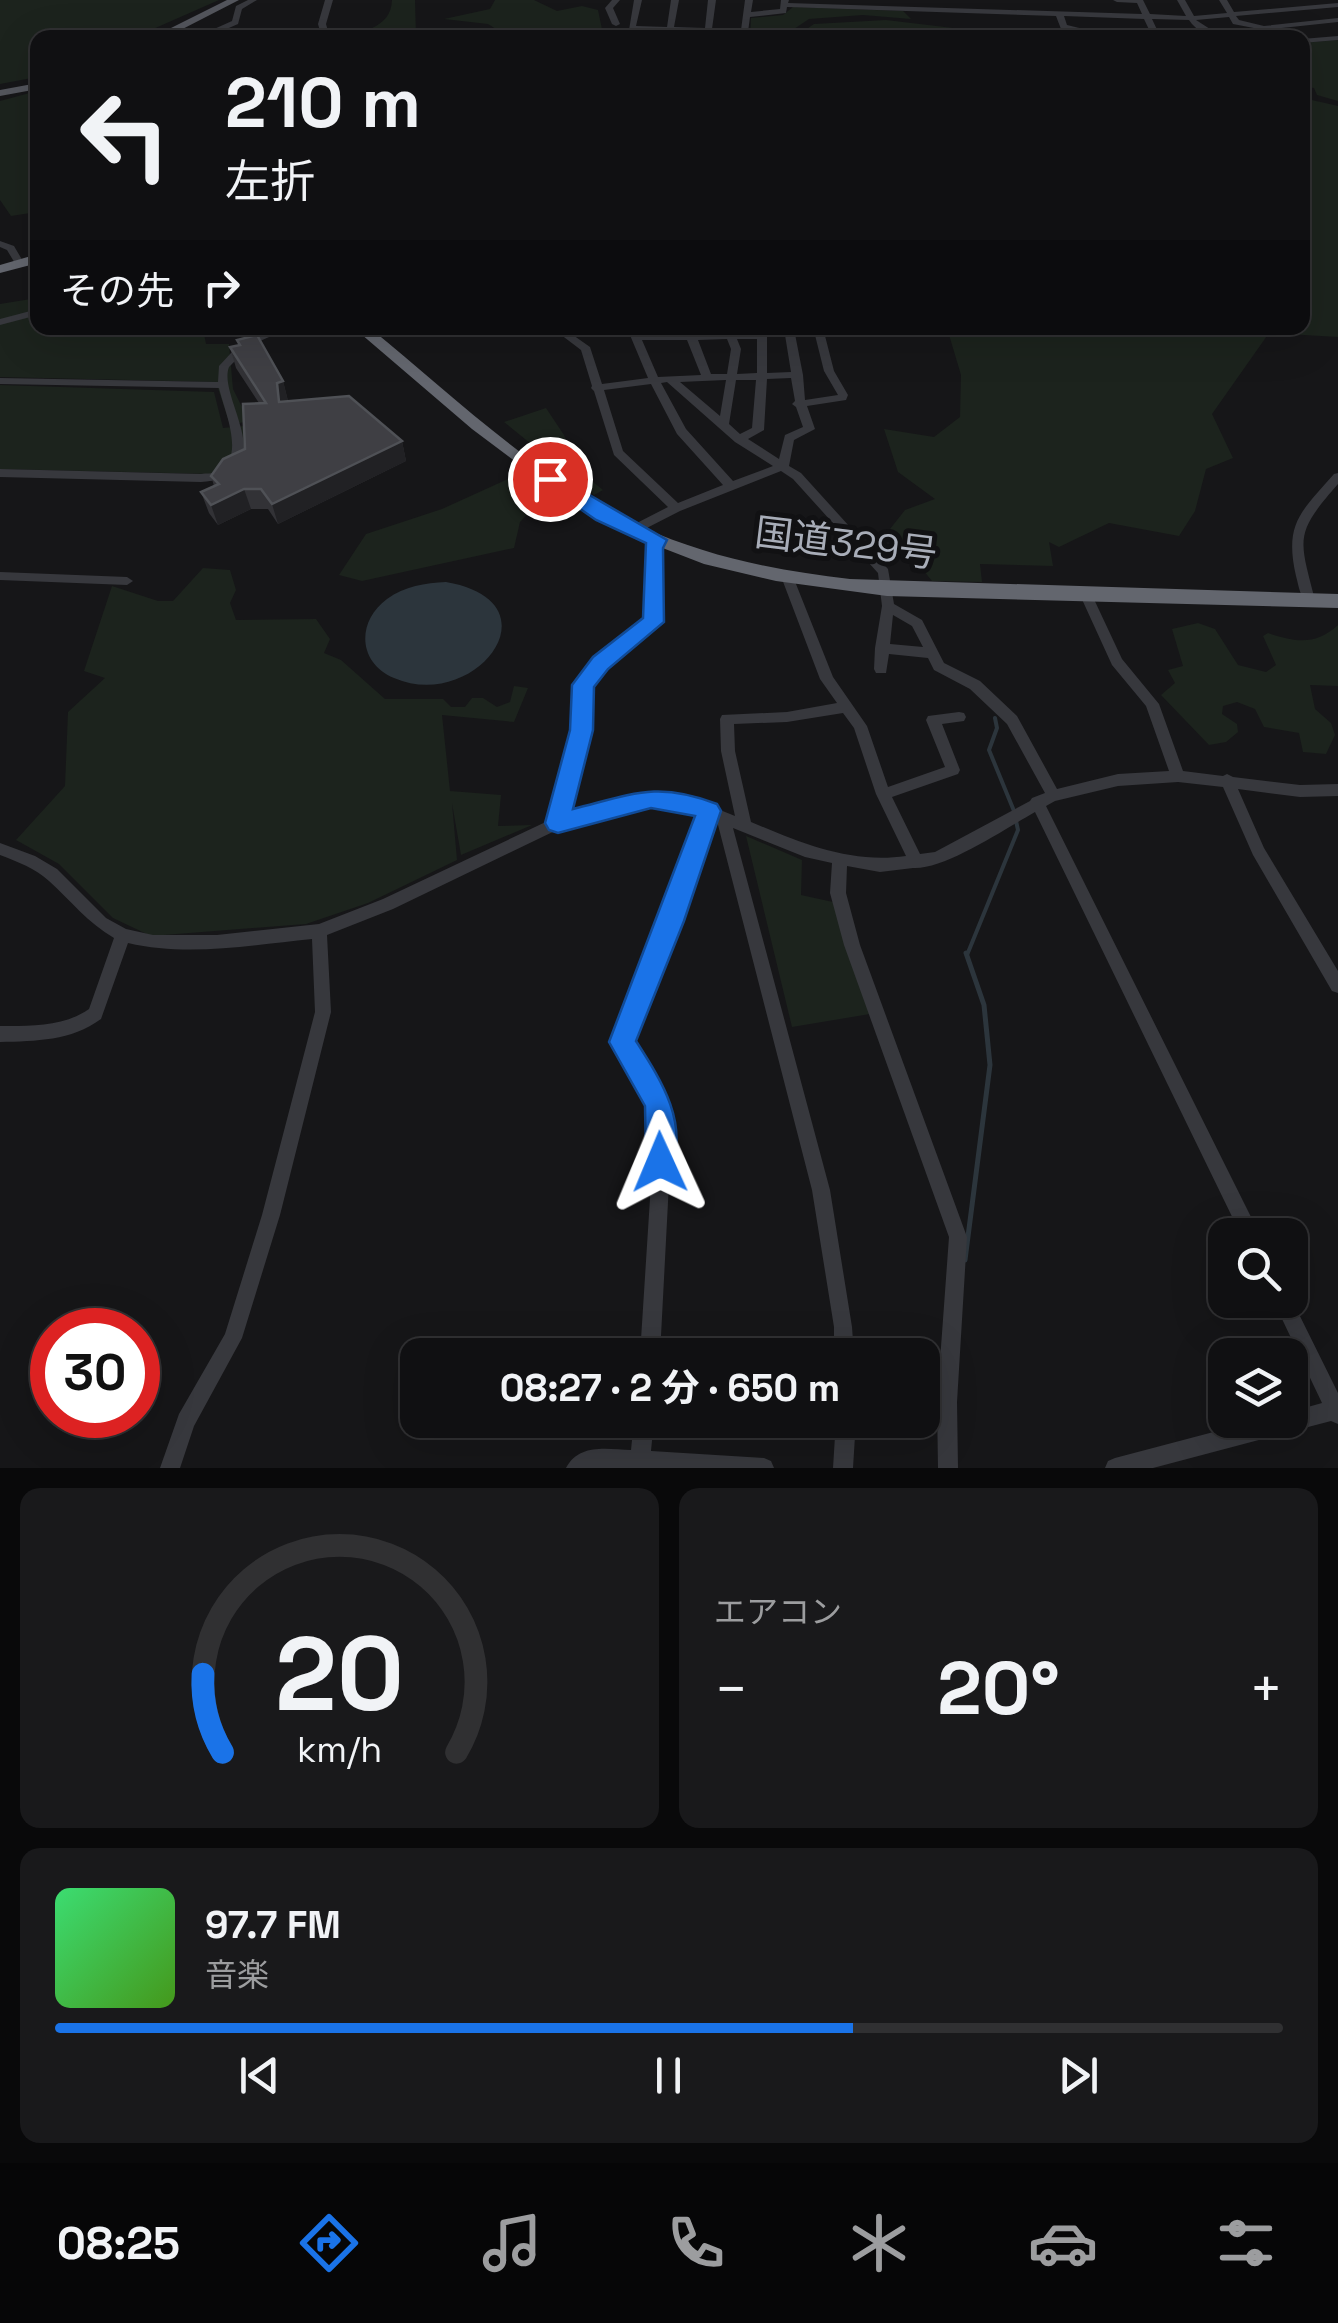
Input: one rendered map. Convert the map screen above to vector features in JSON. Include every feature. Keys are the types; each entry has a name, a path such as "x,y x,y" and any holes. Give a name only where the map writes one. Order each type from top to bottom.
{"highway":[{"path":"0,269 30,260"},
{"name":"国道329号","path":"370,335 576,499 657,540 788,579 888,597 1086,594 1338,600"}],"main road":[{"path":"172,30 234,0"},
{"path":"0,93 30,87"}],"street":[{"path":"217,30 236,22 238,8 253,0"},
{"path":"324,30 329,0"},
{"path":"616,0 608,8 616,24"},
{"path":"638,0 632,28 644,30"},
{"path":"670,30 675,0"},
{"path":"708,30 712,0"},
{"path":"744,30 749,0"},
{"path":"988,0 990,12"},
{"path":"1117,0 1140,0 1154,30"},
{"path":"1181,0 1191,18 1208,30"},
{"path":"1224,0 1240,24 1256,27 1338,20"},
{"path":"748,15 776,14 784,3 1191,18 1338,5"},
{"path":"1059,14 1063,30"},
{"path":"1319,22 1338,37"},
{"path":"1064,27 1078,30"},
{"path":"1310,40 1338,37"},
{"path":"0,244 11,248 19,263"},
{"path":"0,322 30,314"},
{"path":"0,474 201,478 222,475 236,456 238,428 222,373 230,358 247,342 264,335"},
{"path":"567,335 586,349 618,452 676,508"},
{"path":"635,335 681,431 730,485"},
{"path":"690,335 706,377"},
{"path":"724,423 734,377 736,349 731,335"},
{"path":"739,438 758,430 756,413 765,377 762,335"},
{"path":"784,466 789,438 809,429 797,404 798,375 790,335"},
{"path":"797,404 842,398 817,335"},
{"path":"596,388 654,380 798,375"},
{"path":"671,380 739,438 784,466 876,561 884,572 888,597 882,668"},
{"path":"0,381 224,385"},
{"path":"633,530 730,485 784,466"},
{"path":"1309,600 1296,549 1296,528 1337,481"},
{"path":"558,823 582,730 584,685 601,663 654,622 653,548 657,540"},
{"path":"0,576 127,581"},
{"path":"788,579 819,662 860,726 883,794 917,863"},
{"path":"1086,594 1117,662 1152,704 1178,776"},
{"path":"888,597 917,623 940,666 975,685 1012,720 1030,806 1241,1218"},
{"path":"882,648 930,653"},
{"path":"744,825 728,751 728,720 787,717 845,707"},
{"path":"883,794 953,770 933,720 959,717"},
{"path":"0,849 30,860 52,874 92,916 123,935 152,942 182,943 262,939 319,930 388,904 558,823 651,799 683,801 810,854 880,866 917,863 948,853 1030,806 1118,780 1178,776 1300,791 1338,790"},
{"path":"1227,780 1258,851 1338,986"},
{"path":"651,1338 660,1183 659,1103 622,1042 716,814"},
{"path":"716,814 822,1190 842,1338"},
{"path":"840,861 838,893 852,944 958,1237 947,1402 948,1468"},
{"path":"170,1468 186,1421 234,1338 271,1216 323,1012 319,930"},
{"path":"0,1034 39,1032 88,1021 96,1014 123,935"},
{"path":"1114,1468 1337,1411 1291,1318"},
{"path":"640,1460 642,1438"},
{"path":"844,1468 845,1438"},
{"path":"576,1468 587,1459 764,1468"}],"shaded area":[{"path":"0,0 219,0 151,30 30,30 30,78 0,84"},
{"path":"392,0 415,0 416,30 366,30 380,24"},
{"path":"495,0 534,0 557,11 582,6 598,10 602,30 496,30 488,24 444,19 490,9"},
{"path":"793,7 903,11 911,19 863,15 809,19 792,30 750,30 751,18 783,15"},
{"path":"886,20 970,30 805,30 814,24"},
{"path":"1338,40 1338,101 1317,95 1310,87 1310,42"},
{"path":"30,93 30,213 11,216 0,200 0,101"},
{"path":"1310,100 1338,106 1338,337 1304,335 1310,335"},
{"path":"30,299 30,335 204,335 206,344 229,344 233,389 249,421 230,425 216,382 0,377 0,304"},
{"path":"949,335 1268,335 1212,414 1233,458 1206,469 1195,511 1179,536 1109,523 1059,547 1049,542 1053,566 980,564 982,582 932,581 890,529 905,510 935,499 898,472 884,429 934,437 960,417 961,375"},
{"path":"0,385 214,392 223,428 245,426 246,449 212,474 0,469"},
{"path":"546,408 564,435 576,468 603,490 594,495 504,422"},
{"path":"508,479 535,506 520,522 514,548 362,581 339,575 366,534 442,509"},
{"path":"203,568 230,570 236,590 230,603 236,620 316,619 330,639 324,653 341,660 385,699 443,699 451,707 465,707 472,698 483,698 497,707 510,702 514,686 528,688 514,722 442,715 450,791 501,795 498,826 532,825 461,855 452,803 457,860 368,903 306,924 151,936 113,918 59,864 16,840 65,786 68,712 105,678 84,671 112,586 158,601 173,601"},
{"path":"446,582 480,593 498,610 501,630 493,651 476,668 452,681 424,685 382,671 373,663 365,642 366,630 377,608 408,588"},
{"path":"1198,623 1215,629 1238,665 1266,672 1276,665 1263,636 1268,633 1296,640 1313,639 1338,625 1338,686 1310,685 1315,709 1331,723 1335,735 1326,754 1303,752 1299,733 1264,727 1255,709 1237,702 1223,706 1222,714 1237,724 1238,732 1226,742 1209,745 1161,695 1175,683 1168,670 1183,666 1172,629"},
{"path":"746,836 802,860 801,895 833,902 870,1014 792,1027"}],"building":[{"path":"257,335 283,381 277,383 279,402 349,396 402,441 272,504 261,489 244,489 211,505 201,492 219,484 211,476 223,459 245,449 243,404 266,403 230,347 240,345 237,340"}],"waterway":[{"path":"995,718 997,728 989,750 1014,811"},
{"path":"967,955 1018,830 1016,821"},
{"path":"965,1260 990,1065 984,1005 966,953"}],"route":[{"path":"550,479 603,515 657,540 653,548 654,622 601,663 584,685 582,730 558,823 651,799 683,801 709,811 671,921 622,1042 659,1103 660,1162"}]}
